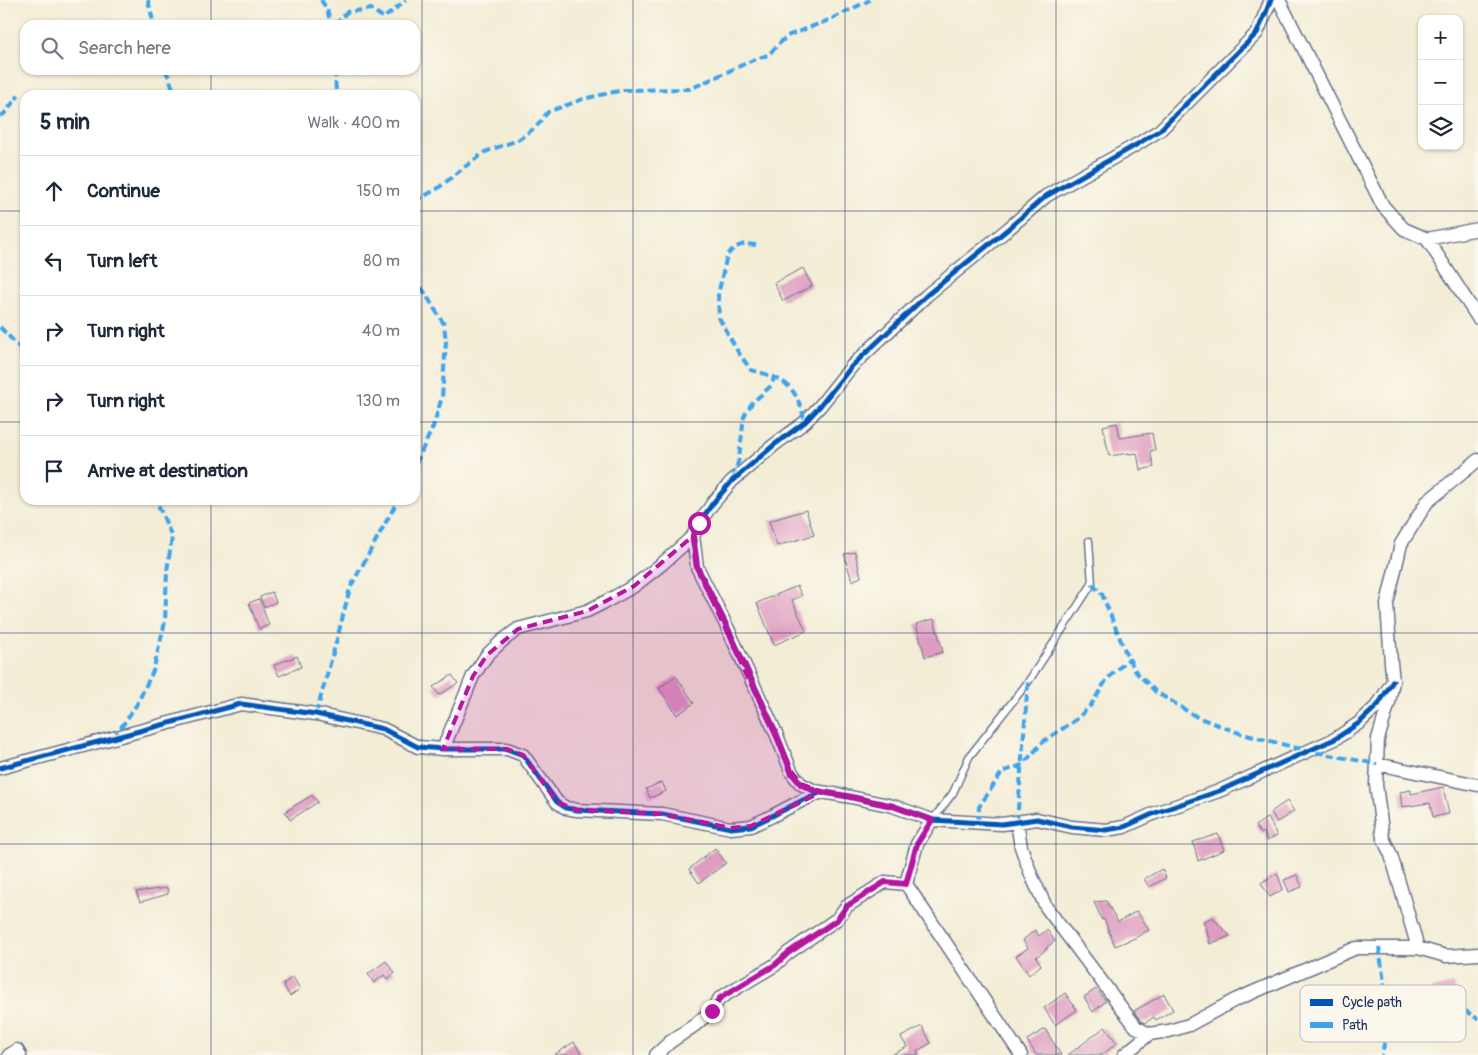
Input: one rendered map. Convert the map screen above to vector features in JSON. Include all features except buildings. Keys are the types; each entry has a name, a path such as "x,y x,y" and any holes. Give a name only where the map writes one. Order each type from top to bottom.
{"street":[{"path":"443,749 473,676 487,655 502,641 518,629 587,610 609,600 634,586 662,564 693,536 699,523 713,503 732,481 774,445 806,422 852,366 926,295 1046,196 1136,146 1160,130 1257,33 1271,0"},
{"path":"1280,0 1383,206 1404,229 1428,239 1478,229"},
{"path":"1428,239 1478,318"},
{"path":"1418,948 1391,855 1383,838 1376,785 1378,739 1393,681 1387,604 1401,544 1428,502 1478,460"},
{"path":"693,536 697,567 775,731 792,773 801,784 815,791 893,806 932,820 1002,824 1037,819 1072,827 1106,830 1124,827 1155,813 1219,791 1335,739 1359,723 1378,705 1393,681"},
{"path":"0,768 241,704 316,714 383,729 418,747 507,749 522,755 558,802 566,808 577,810 662,814 731,828 750,826 822,792"},
{"path":"1377,764 1478,785"},
{"path":"932,820 917,844 906,884 1021,1055"},
{"path":"1017,822 1021,848 1046,907 1136,1027 1149,1034"},
{"path":"656,1055 670,1042 712,1011 720,998 775,965 788,953 837,920 847,906 885,882 906,884"},
{"path":"1124,1055 1149,1034 1189,1025 1235,1000 1356,948 1418,948 1446,956 1478,954"},
{"path":"9,1055 17,1050 20,1055"}],"lane":[{"path":"932,820 953,793 969,757 1028,682 1092,584 1089,541"}],"highlighted area":[{"path":"693,536 697,567 792,773 801,784 822,792 751,826 731,828 662,814 577,810 557,802 523,755 507,749 443,749 473,676 487,655 518,629 587,611 634,586"}],"marked path":[{"path":"148,0 153,20"},
{"path":"321,0 327,9 330,20"},
{"path":"340,20 347,12 371,9 384,18 406,0"},
{"path":"420,198 437,189 485,152 518,140 536,127 548,112 583,99 623,90 690,89 768,55 787,36 829,20 870,0"},
{"path":"168,75 173,90"},
{"path":"335,75 336,90"},
{"path":"0,116 4,114 19,95"},
{"path":"756,245 744,244 734,248 727,255 718,295 719,318 738,352 751,370 781,381 793,392 798,400 805,422"},
{"path":"420,285 444,324 446,342 442,397 433,427 420,454"},
{"path":"0,327 20,348"},
{"path":"733,478 739,459 744,416 752,403 772,385 774,376"},
{"path":"114,738 137,704 153,671 165,622 167,571 172,537 158,505"},
{"path":"316,714 350,588 395,505"},
{"path":"1092,584 1102,594 1125,651 1136,672 1156,692 1197,717 1242,734 1309,751 1377,764"},
{"path":"978,823 979,807 1002,772 1022,765 1044,741 1077,719 1091,705 1107,679 1129,659"},
{"path":"1017,822 1028,682"},
{"path":"1379,947 1384,985"},
{"path":"1466,1011 1478,1019"},
{"path":"1382,1055 1384,1042"}],"cycle path":[{"path":"1271,0 1257,33 1160,130 1046,196 927,295 852,366 805,422 774,445 732,481 713,503 699,523 693,536 697,567 775,731 792,773 801,784 815,791 893,806 932,820 1002,824 1037,819 1072,827 1106,830 1124,827 1155,813 1219,791 1335,739 1359,723 1378,705 1393,681"},
{"path":"0,768 241,704 316,714 383,729 418,747 507,749 523,755 557,802 566,808 577,810 662,814 731,828 751,826 822,792"}],"route":[{"path":"699,523 693,536 697,567 775,731 792,773 801,784 815,791 893,806 932,820 917,844 906,884 885,882 847,906 837,920 788,953 775,965 720,998 712,1011"}]}
